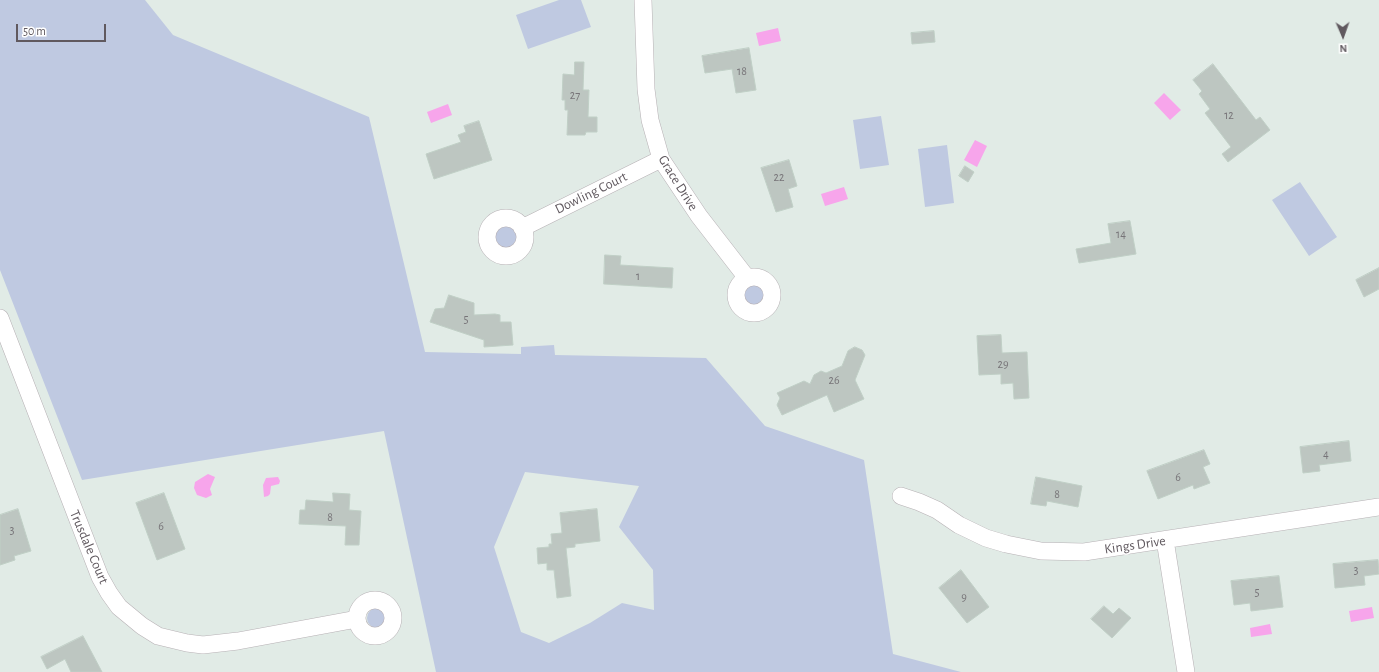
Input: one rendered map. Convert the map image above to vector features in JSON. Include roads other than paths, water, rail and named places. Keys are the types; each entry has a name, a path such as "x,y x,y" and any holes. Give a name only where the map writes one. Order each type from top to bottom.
{"street":[{"name":"Grace Drive","path":"643,0 646,89 650,120 661,159 699,216 747,278"},
{"name":"Dowling Court","path":"522,228 661,159"},
{"name":"Trusdale Court","path":"0,318 100,577 109,594 120,607 136,621 158,636 203,645 238,641 357,619"},
{"name":"Kings Drive","path":"901,496 925,504 959,525 986,538 1006,544 1042,551 1084,552 1379,507"},
{"path":"1165,540 1186,672"}]}
